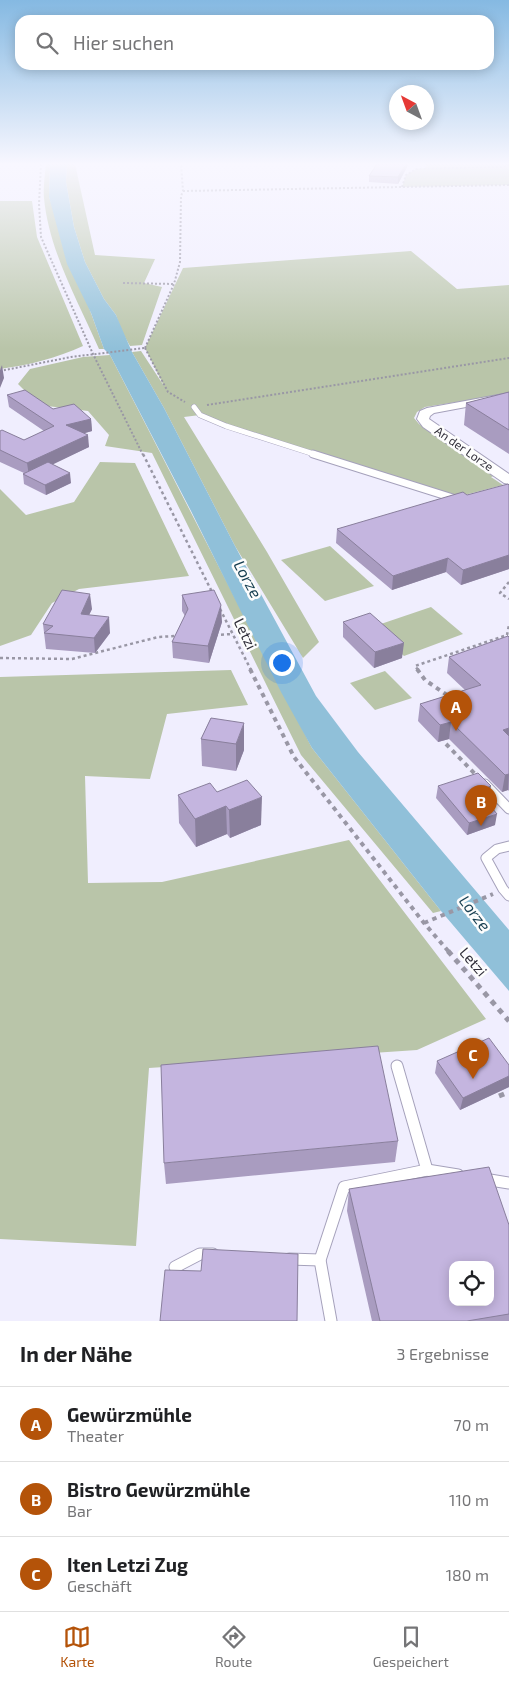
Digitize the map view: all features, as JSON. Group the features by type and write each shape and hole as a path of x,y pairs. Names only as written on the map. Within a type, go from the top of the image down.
{"street":[{"name":"An der Lorze","path":"509,396 431,410 424,414 423,419 427,424 509,480"}],"lane":[{"path":"194,407 200,415 226,426 461,500"},
{"path":"476,775 509,809"},
{"path":"506,893 486,858 497,850 509,846"},
{"path":"397,1066 427,1170"},
{"path":"331,1321 320,1260 344,1187 427,1170 509,1183"},
{"path":"175,1268 200,1254 227,1255"},
{"path":"274,1258 320,1260"}],"path":[{"path":"41,226 41,237 93,354 215,599"},
{"path":"145,348 174,284 180,262 181,226"},
{"path":"124,283 174,284"},
{"path":"0,371 93,354 145,348"},
{"path":"145,348 168,392 194,407 509,358"},
{"path":"509,582 500,593 509,599"},
{"name":"Letzi","path":"220,608 294,757 424,923 509,1021"},
{"path":"450,698 425,680 415,666 507,635 509,625"},
{"path":"214,635 232,634"},
{"path":"0,658 72,659 158,637 177,636"},
{"path":"446,744 476,775"},
{"path":"424,923 506,893"},
{"path":"500,1096 509,1092"}],"green space":[{"path":"0,226 35,226 37,237 83,346 43,360 0,369"},
{"path":"49,226 59,226 104,349 99,349 58,256"},
{"path":"89,226 95,255 155,259 144,283 162,287 142,345 130,346 121,330 116,315 104,299 85,262 74,227"},
{"path":"411,251 457,289 509,285 509,394 425,407 417,412 414,418 419,424 494,476 491,477 503,485 453,498 200,415 184,417 267,552 319,642 303,658 235,546 164,408 132,352 141,351 164,386 145,348 183,268"},
{"path":"110,355 312,748 441,911 433,913 301,755 152,453 105,446 109,435 88,411 39,405 18,384 30,369 83,357"},
{"path":"100,462 135,463 189,576 79,589 52,603 31,635 0,646 0,489 26,515 74,502"},
{"path":"330,546 374,586 325,601 281,560"},
{"path":"431,607 463,634 404,656 372,627"},
{"path":"231,670 248,705 167,714 150,779 85,776 88,883 162,882 349,840 486,1019 417,1050 149,1068 136,1246 0,1239 0,677"},
{"path":"385,671 412,698 375,710 350,683"}],"water":[{"name":"Lorze","path":"57,226 74,226 85,262 104,299 116,315 132,352 164,408 235,546 316,696 358,752 509,930 509,991 441,911 312,748 281,692 191,511 110,355 104,349 91,313 67,264"}],"building":[{"path":"25,390 53,409 74,404 91,419 66,425 88,435 27,463 0,450 0,431 2,430 24,440 54,426 7,395"},
{"path":"509,392 509,430 466,403"},
{"path":"48,462 70,473 45,485 23,474"},
{"path":"508,484 509,555 463,570 448,558 393,576 337,529 463,492 467,495"},
{"path":"62,590 90,594 81,614 109,617 94,638 44,633 53,626 43,624"},
{"path":"214,590 221,605 208,646 172,642 188,609 182,595"},
{"path":"370,613 404,643 375,652 343,622"},
{"path":"508,636 509,728 503,730 509,736 509,774 505,775 451,722 440,725 420,704 481,685 449,657"},
{"path":"211,718 244,723 236,744 201,739"},
{"path":"478,773 491,786 478,791 497,814 469,823 438,786"},
{"path":"247,780 262,797 229,810 226,806 195,819 178,795 210,783 217,792"},
{"path":"489,1038 509,1065 509,1076 463,1098 437,1061"},
{"path":"378,1046 398,1141 164,1163 161,1065"},
{"path":"489,1167 509,1225 509,1314 467,1321 380,1321 349,1189"},
{"path":"203,1249 298,1254 297,1321 160,1321 165,1270 201,1271"}],"place":[{"name":"Gewürzmühle","path":"456,731"},
{"name":"Bistro Gewürzmühle","path":"481,826"},
{"name":"Iten Letzi Zug","path":"473,1079"}]}
